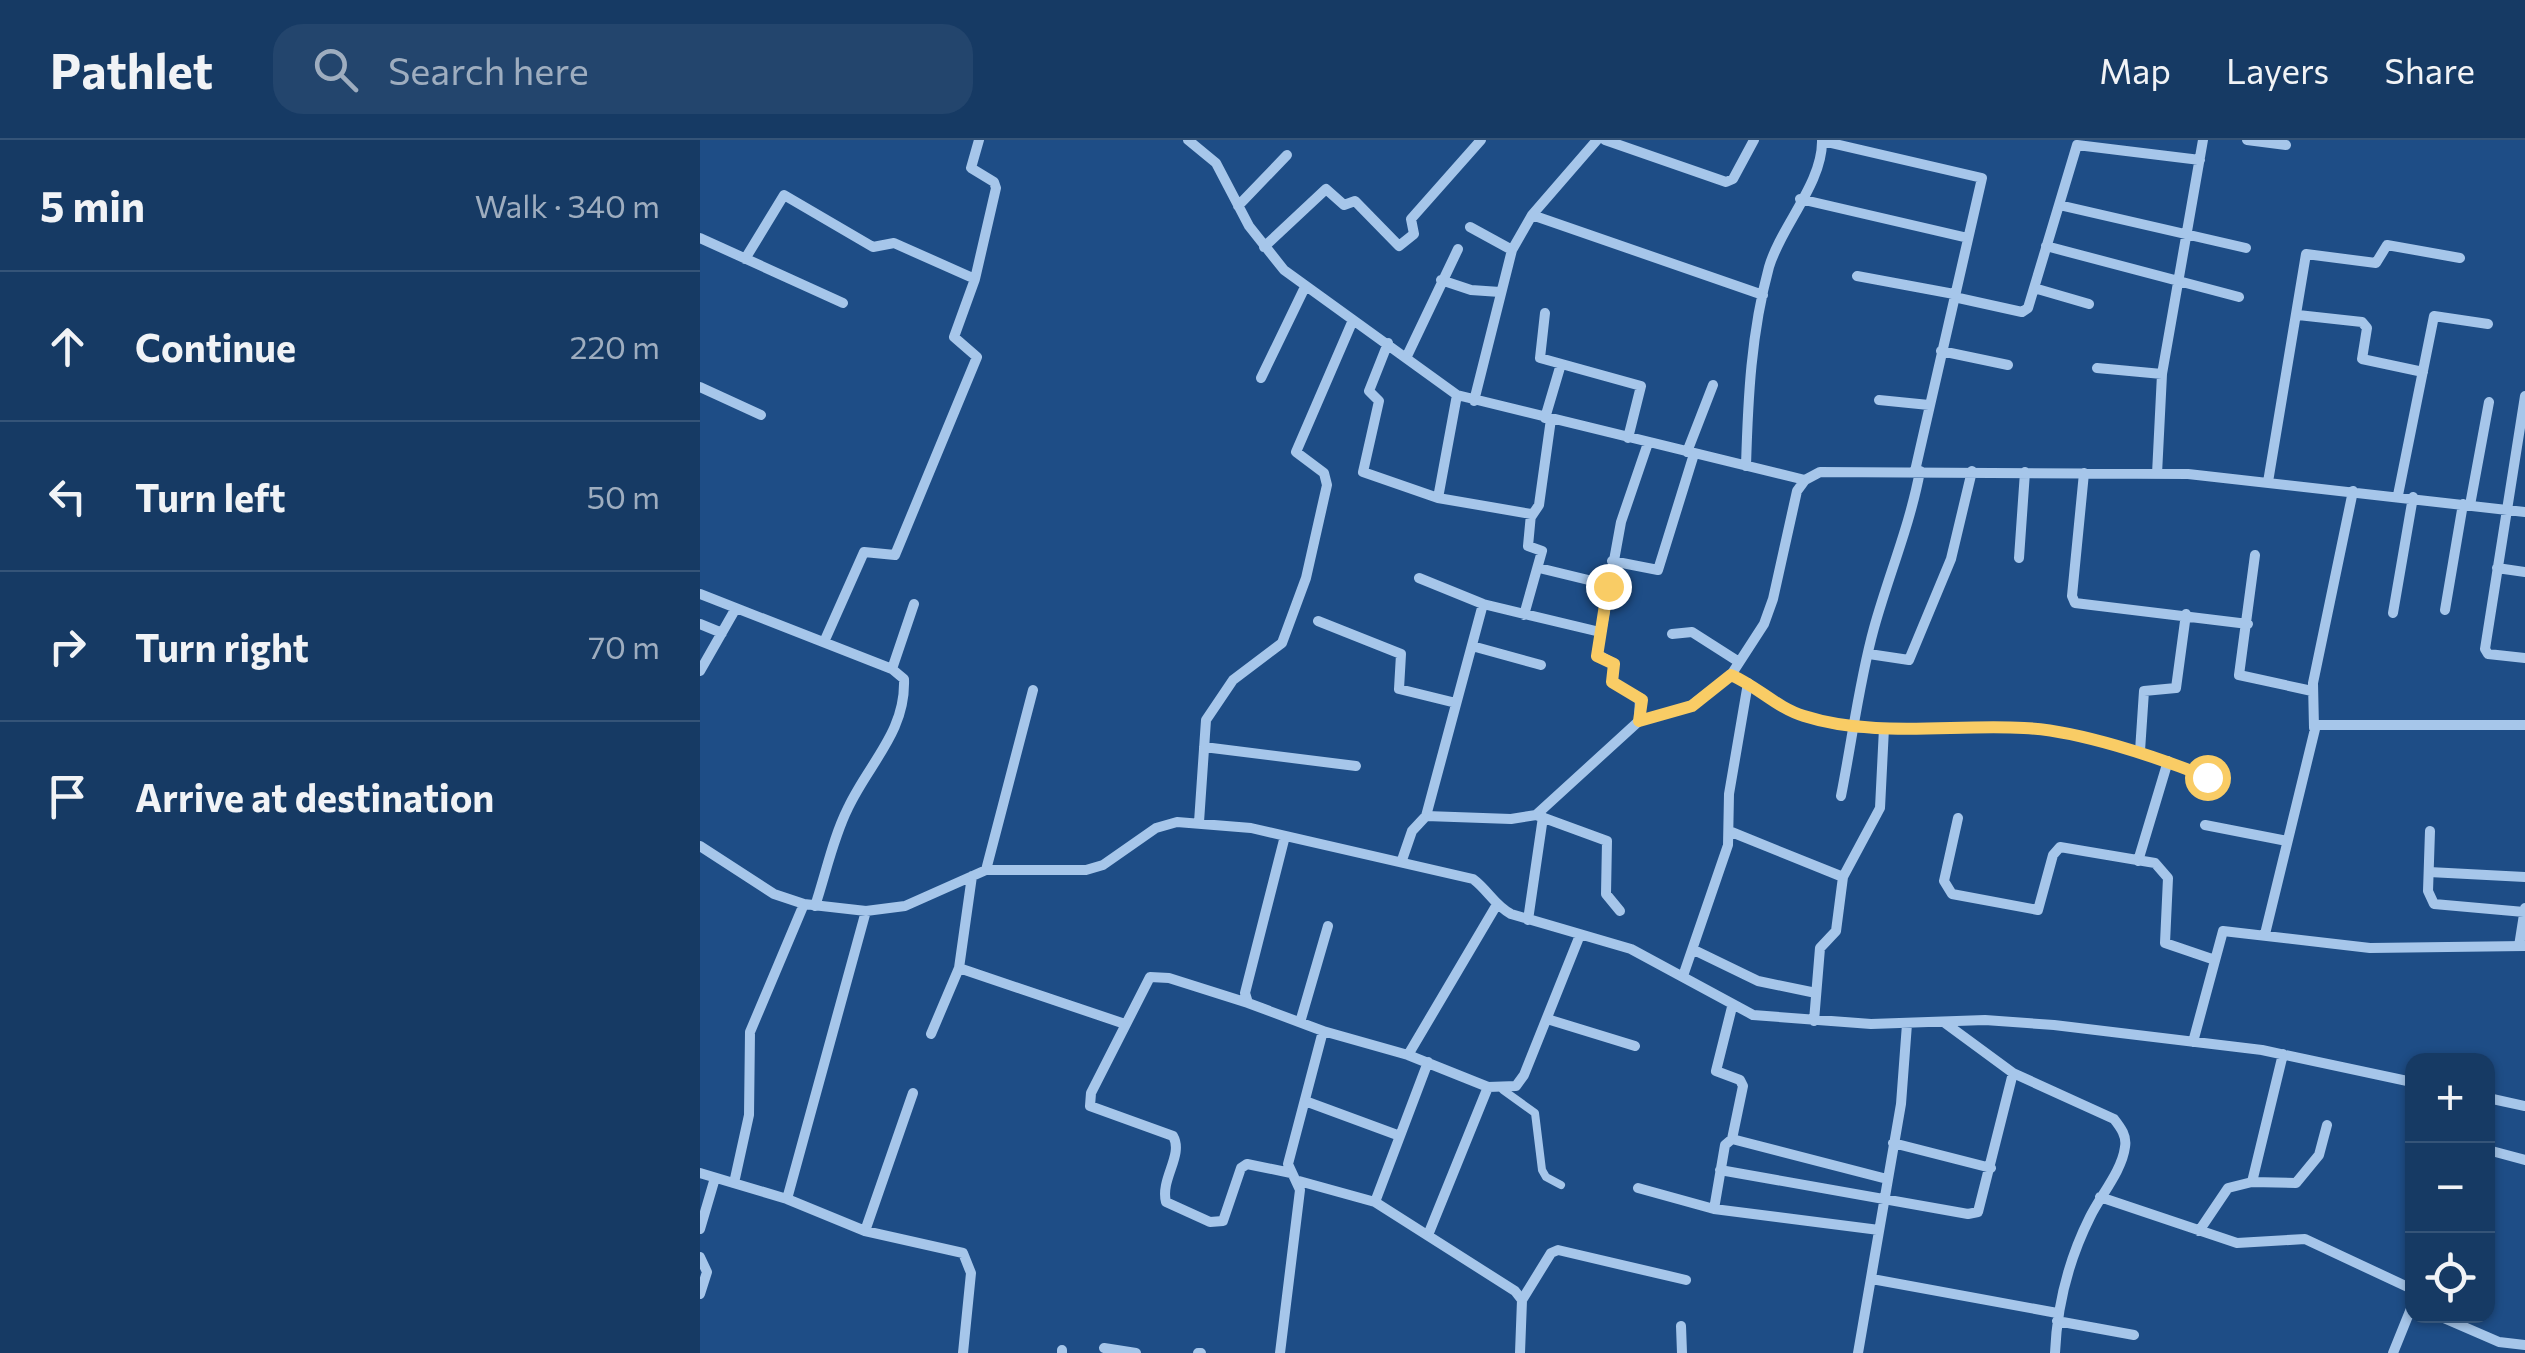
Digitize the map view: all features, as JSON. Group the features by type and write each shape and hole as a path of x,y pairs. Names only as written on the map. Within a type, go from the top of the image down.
{"street":[{"path":"824,642 864,552 895,555 977,358 956,342 954,333 975,279 996,185 971,168 979,140"},
{"path":"1188,140 1205,150 1264,247 1305,287 1458,395 1805,480"},
{"path":"1205,150 1216,140"},
{"path":"1264,247 1326,189 1342,204 1355,201 1400,246 1414,234 1411,219 1482,140"},
{"path":"1474,401 1512,250 1532,215 1598,140"},
{"path":"1606,140 1726,182 1733,179 1754,140"},
{"path":"1746,466 1749,373 1763,295 1776,247 1822,153 1822,140 1982,178 1929,405 1912,517 1898,545 1869,654 1841,796"},
{"path":"2157,474 2162,374 2203,140"},
{"path":"2247,140 2286,146"},
{"path":"1857,276 2022,312 2028,308 2074,149 2081,143 2200,160"},
{"path":"1238,206 1287,156"},
{"path":"745,259 784,195 873,247 894,243 975,279"},
{"path":"1800,199 1968,238"},
{"path":"2059,205 2185,238 2246,248"},
{"path":"1532,215 1763,295"},
{"path":"1470,227 1512,250"},
{"path":"700,238 843,304"},
{"path":"2268,482 2308,253 2376,263 2387,245 2460,258"},
{"path":"2046,246 2240,297"},
{"path":"1407,356 1458,250"},
{"path":"1441,280 1472,290 1500,292"},
{"path":"1261,378 1305,287"},
{"path":"2034,288 2089,304"},
{"path":"1545,313 1539,356 1640,384 1628,438"},
{"path":"2298,314 2362,322 2367,328 2362,359 2422,372"},
{"path":"2398,496 2435,314 2488,324"},
{"path":"1199,822 1206,720 1233,680 1282,643 1306,578 1328,485 1324,473 1299,457 1298,447 1353,320"},
{"path":"1388,343 1368,391 1379,400 1363,472 1438,498 1532,516"},
{"path":"1941,351 2008,365"},
{"path":"1524,615 1542,551 1528,544 1532,516 1539,505 1548,418 1560,364"},
{"path":"2097,368 2162,374"},
{"path":"1612,561 1658,570 1713,385"},
{"path":"700,388 761,415"},
{"path":"1438,498 1458,395"},
{"path":"2525,396 2486,652 2525,658"},
{"path":"1880,400 1929,405"},
{"path":"2445,610 2490,402"},
{"path":"1639,721 1642,700 1612,682 1614,664 1597,656 1612,561 1648,442"},
{"path":"1869,654 1910,660 1951,559 1972,471"},
{"path":"1528,920 1539,816 1639,721 1692,706 1731,675 1764,624 1798,491 1805,480 1820,472 2157,474 2268,482 2525,512"},
{"path":"2020,558 2025,472"},
{"path":"2084,472 2072,596 2075,603 2248,624"},
{"path":"2266,934 2314,728 2312,691 2353,491"},
{"path":"2393,613 2413,497"},
{"path":"2255,556 2241,678 2312,691"},
{"path":"1539,568 1608,586"},
{"path":"2497,568 2525,572"},
{"path":"1419,578 1484,604 1600,632"},
{"path":"700,594 892,668 904,679 901,714 846,812 810,905 750,1032 749,1115 734,1182"},
{"path":"892,668 914,604"},
{"path":"1402,860 1412,831 1426,816 1484,604"},
{"path":"700,671 736,608"},
{"path":"2140,751 2144,691 2176,688 2186,614"},
{"path":"1318,621 1402,654 1399,689 1456,703"},
{"path":"700,624 722,634"},
{"path":"1672,634 1692,632 1739,662"},
{"path":"1472,646 1541,665"},
{"path":"1731,675 1804,716 1884,728 2038,728 2140,751 2207,777"},
{"path":"1683,976 1728,831 1729,794 1748,682"},
{"path":"986,870 1033,690"},
{"path":"2314,728 2318,724 2524,726 2525,710"},
{"path":"1814,1021 1820,948 1836,931 1843,877 1880,808 1884,728"},
{"path":"1204,747 1356,766"},
{"path":"2138,861 2168,761"},
{"path":"1426,816 1539,816 1607,842 1606,894 1620,911"},
{"path":"1958,818 1944,882 1952,894 2031,912 2042,905 2053,855 2060,848 2155,864 2166,872 2166,943 2212,959"},
{"path":"700,846 743,877 810,905 866,911 904,906 986,870 1086,870 1118,856 1156,828 1199,822 1402,860 1472,879 1486,888 1496,906 1528,920 1631,949 1752,1015 1906,1024 2016,1022 2283,1054 2405,1080"},
{"path":"2205,825 2287,842"},
{"path":"1728,831 1843,877"},
{"path":"2192,1042 2212,959 2223,931 2382,949 2522,946 2525,910 2434,904 2429,872 2430,831"},
{"path":"1248,1003 1247,979 1284,836"},
{"path":"2429,872 2525,876"},
{"path":"932,1034 958,968 972,876"},
{"path":"1408,1056 1496,906"},
{"path":"787,1199 866,911"},
{"path":"1301,1020 1328,926"},
{"path":"1522,1300 1375,1202 1257,1164 1241,1168 1226,1215 1218,1224 1166,1202 1164,1187 1178,1141 1090,1106 1091,1093 1150,977 1170,978 1301,1020 1322,1031 1428,1062 1488,1087 1503,1090 1516,1086 1524,1075 1580,935"},
{"path":"1694,950 1758,981 1816,994"},
{"path":"958,968 1125,1024"},
{"path":"1714,1209 1725,1145 1732,1139 1742,1086 1740,1080 1716,1071 1732,1007"},
{"path":"1547,1019 1635,1046"},
{"path":"1945,1023 2014,1074 2114,1119 2123,1130 2126,1144 2122,1158 2077,1248 2057,1317 2055,1353"},
{"path":"1858,1353 1903,1086 1906,1024"},
{"path":"1280,1353 1295,1177 1288,1164 1322,1031"},
{"path":"2252,1182 2283,1054"},
{"path":"1375,1202 1428,1062"},
{"path":"1720,1170 1968,1214 1978,1212 2014,1074"},
{"path":"1428,1235 1488,1087"},
{"path":"865,1232 914,1093"},
{"path":"2495,1100 2525,1106"},
{"path":"1305,1101 1400,1136"},
{"path":"2200,1231 2222,1192 2252,1182 2296,1183 2319,1155 2328,1126"},
{"path":"1732,1139 1887,1179"},
{"path":"1892,1143 1991,1168"},
{"path":"2495,1152 2525,1160"},
{"path":"700,1173 787,1199 865,1232 964,1253 971,1274 963,1353"},
{"path":"700,1229 716,1178"},
{"path":"1638,1188 1714,1209 1879,1230"},
{"path":"2100,1197 2252,1245 2305,1239 2405,1286"},
{"path":"1520,1353 1522,1300 1546,1259 1558,1250 1686,1280"},
{"path":"700,1257 706,1272 700,1294"},
{"path":"1872,1279 2134,1335"},
{"path":"2392,1353 2405,1322"},
{"path":"2455,1323 2499,1342 2525,1346"},
{"path":"1680,1326 1682,1353"},
{"path":"1104,1348 1136,1353"}],"lane":[{"path":"1503,1090 1535,1113 1542,1170 1546,1178 1562,1185"}],"route":[{"path":"1608,586 1597,656 1614,664 1612,682 1642,700 1639,721 1708,698 1731,675 1788,710 1822,720 1884,728 1977,726 2051,730 2117,749 2140,751 2207,777"}]}
